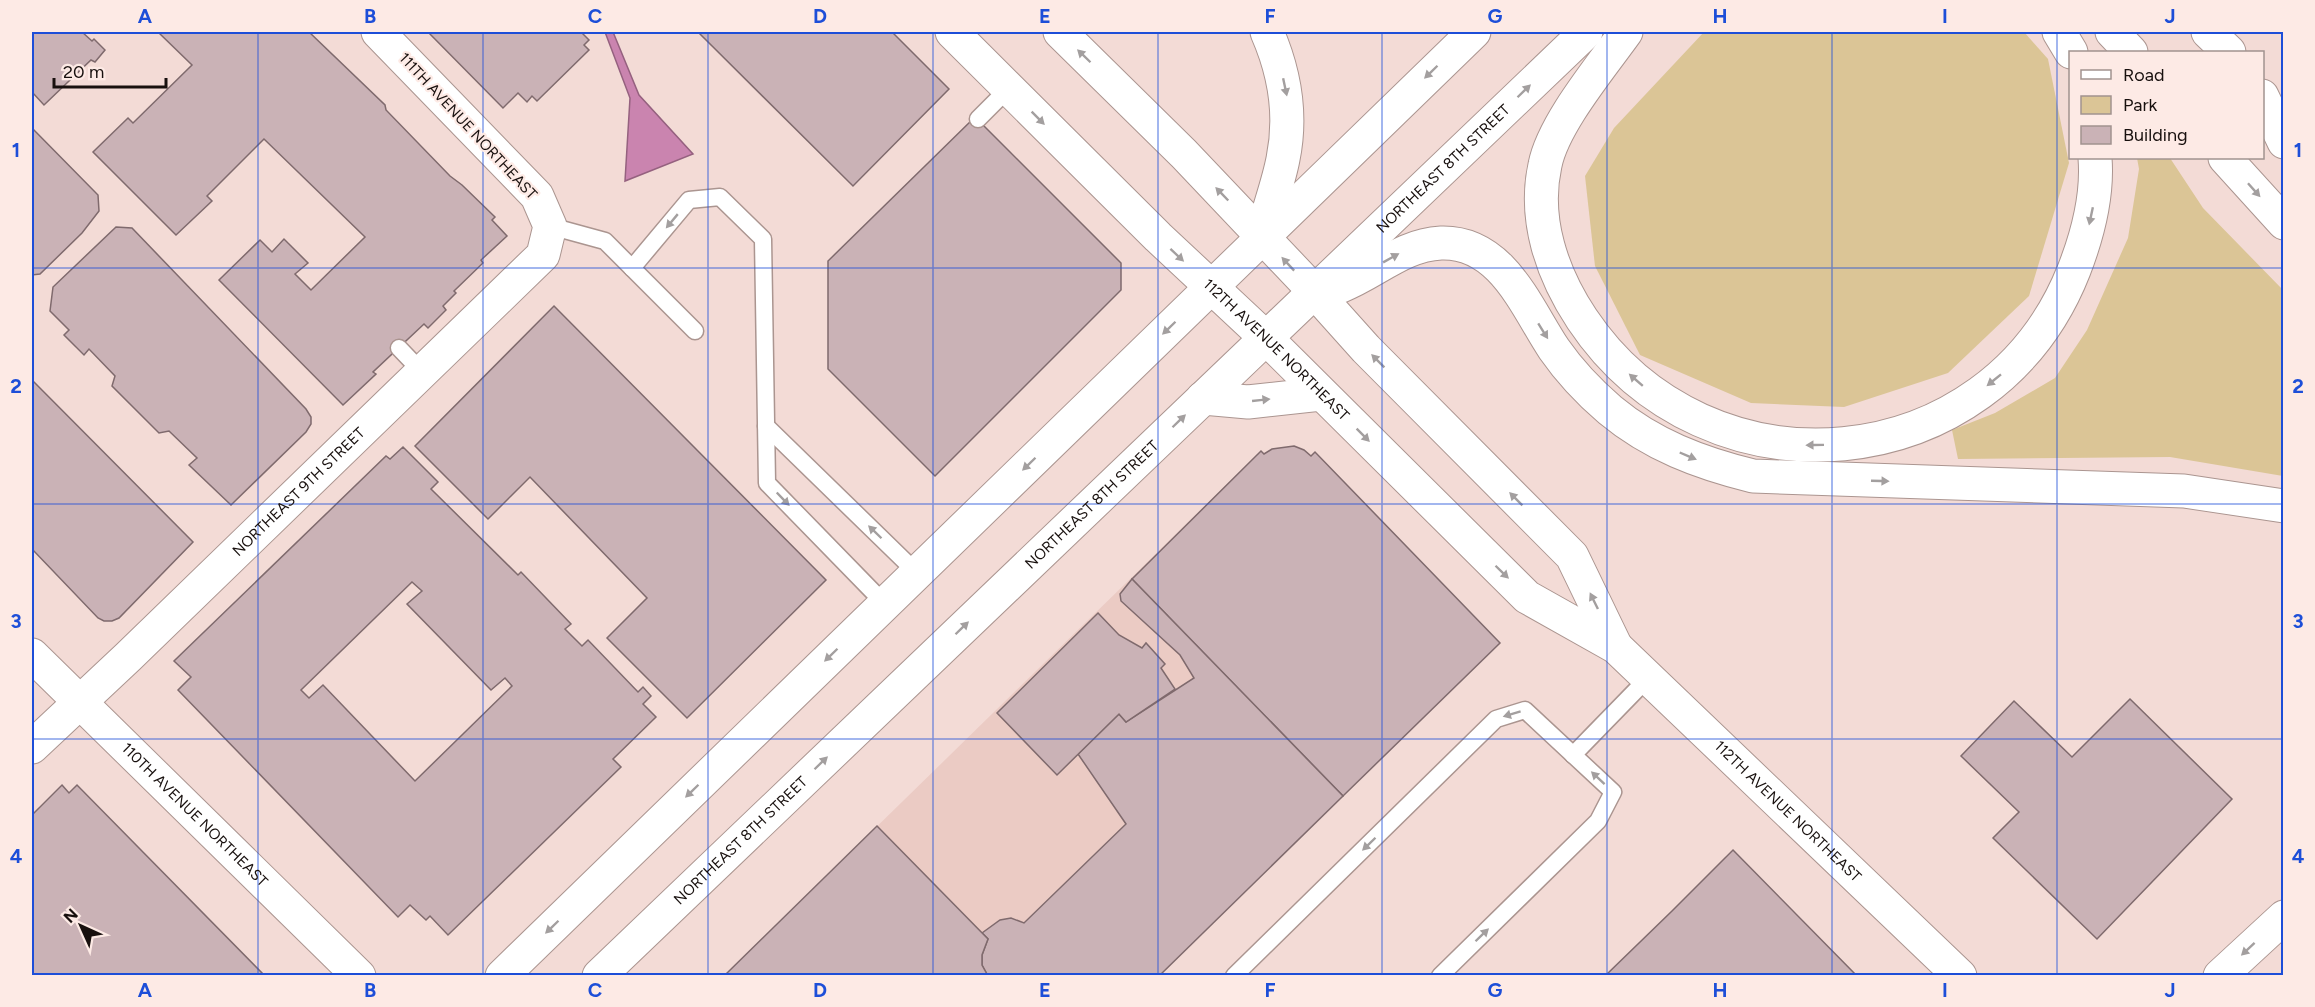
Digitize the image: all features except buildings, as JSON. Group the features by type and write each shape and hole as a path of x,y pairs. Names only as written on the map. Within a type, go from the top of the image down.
{"main road":[{"name":"111TH AVENUE NORTHEAST","path":"378,32 537,196 550,226"},
{"name":"112TH AVENUE NORTHEAST","path":"952,32 1211,287 1266,338 1527,597 1616,647 1960,975"},
{"name":"112TH AVENUE NORTHEAST","path":"1060,32 1184,154 1366,349 1572,556 1616,647"},
{"path":"1262,236 1283,159 1287,97 1280,65 1267,32"},
{"path":"502,975 1474,32"},
{"name":"NORTHEAST 8TH STREET","path":"599,975 1586,32"},
{"path":"1626,32 1558,130 1545,163 1541,190 1541,219 1548,248 1575,308 1594,337 1616,363 1640,385 1668,404 1701,422 1739,436 1773,443 1815,446 1875,440 1935,419 1963,404 1994,381 2017,360 2045,326 2064,296 2085,242 2093,205 2095,159"},
{"path":"2060,32 2070,51"},
{"path":"2112,32 2130,51"},
{"path":"2208,32 2228,51"},
{"path":"2264,87 2283,105"},
{"path":"2264,100 2283,142"},
{"path":"2226,159 2283,223"},
{"name":"NORTHEAST 9TH STREET","path":"32,747 543,255 550,226"},
{"path":"1314,291 1340,286 1412,247 1442,243 1478,252 1498,265 1514,283 1555,350 1579,381 1609,409 1663,446 1710,465 1753,476 2174,490 2231,496 2283,506"},
{"path":"1203,398 1248,402 1322,394"},
{"name":"110TH AVENUE NORTHEAST","path":"32,655 359,975"},
{"path":"2220,975 2283,916"}],"lane":[{"path":"978,118 1009,88"},
{"path":"632,268 690,200 720,197 763,239 767,483 885,604"},
{"path":"550,226 605,241 695,331"},
{"path":"399,348 422,372"},
{"path":"766,426 917,573"},
{"path":"1573,755 1648,678"},
{"path":"1234,975 1496,719 1525,710 1613,792 1598,821 1440,975"}],"shaded area":[{"path":"605,32 613,32 639,95 693,154 625,181 630,98"},
{"path":"1294,446 1311,456 1315,452 1500,643 1159,975 724,976 1261,451 1264,454 1272,449"}],"green space":[{"path":"1704,32 2024,32 2048,59 2069,163 2029,296 1948,373 1844,407 1751,403 1640,355 1595,266 1585,176 1614,128"},
{"path":"2137,159 2171,159 2203,208 2283,290 2283,476 2170,457 1958,459 1952,430 1995,413 2055,378 2087,330 2128,238 2139,169"}]}
